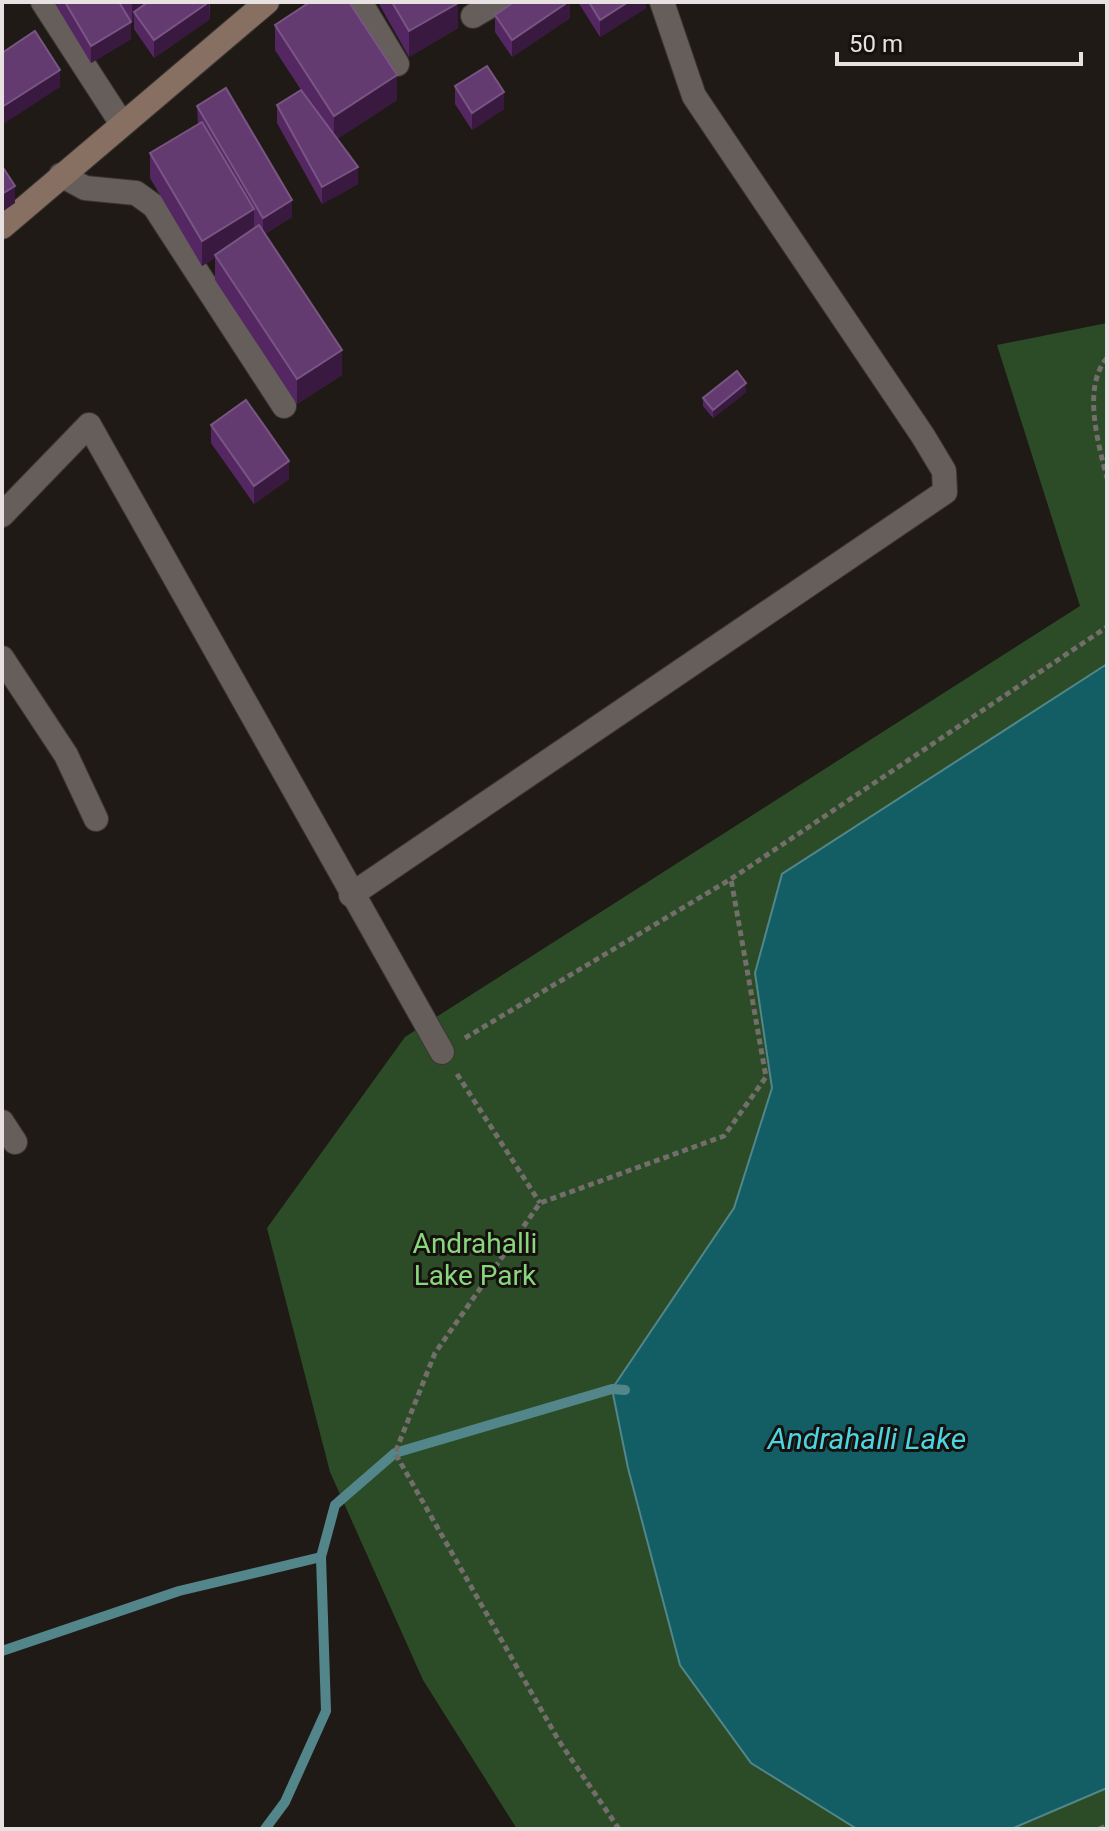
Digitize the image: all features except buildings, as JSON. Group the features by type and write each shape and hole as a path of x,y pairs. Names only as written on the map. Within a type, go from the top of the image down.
{"street":[{"path":"43,2 122,124"},
{"path":"2,227 267,2"},
{"path":"360,2 397,64"},
{"path":"473,16 497,2"},
{"path":"351,895 945,492 944,471 923,436 694,96 662,2"},
{"path":"61,175 85,188 136,193 154,206 284,406"},
{"path":"2,515 89,425 442,1052"},
{"path":"2,658 66,755 96,819"}],"path":[{"path":"1107,358 1096,371 1094,406 1107,478"},
{"path":"540,1203 442,1052 731,879 1107,627"},
{"path":"619,1829 559,1741 395,1453 435,1353 540,1203 724,1136 766,1077 731,879"},
{"path":"1099,1829 1107,1826"}],"green space":[{"name":"Andrahalli Lake Park","path":"1107,323 1107,664 782,874 755,973 772,1088 734,1208 612,1389 628,1468 680,1665 751,1763 857,1829 517,1829 423,1680 330,1472 267,1228 405,1037 1080,606 997,345"},
{"path":"1107,1788 1107,1829 1011,1829"}],"water":[{"name":"Andrahalli Lake","path":"1107,664 1107,1788 1011,1829 857,1829 751,1763 680,1665 628,1468 612,1389 734,1208 772,1088 755,973 782,874"}],"waterway":[{"path":"2,1651 179,1591 321,1557 335,1505 395,1453 612,1389 625,1390"},
{"path":"265,1829 285,1802 326,1711 321,1557"}]}
